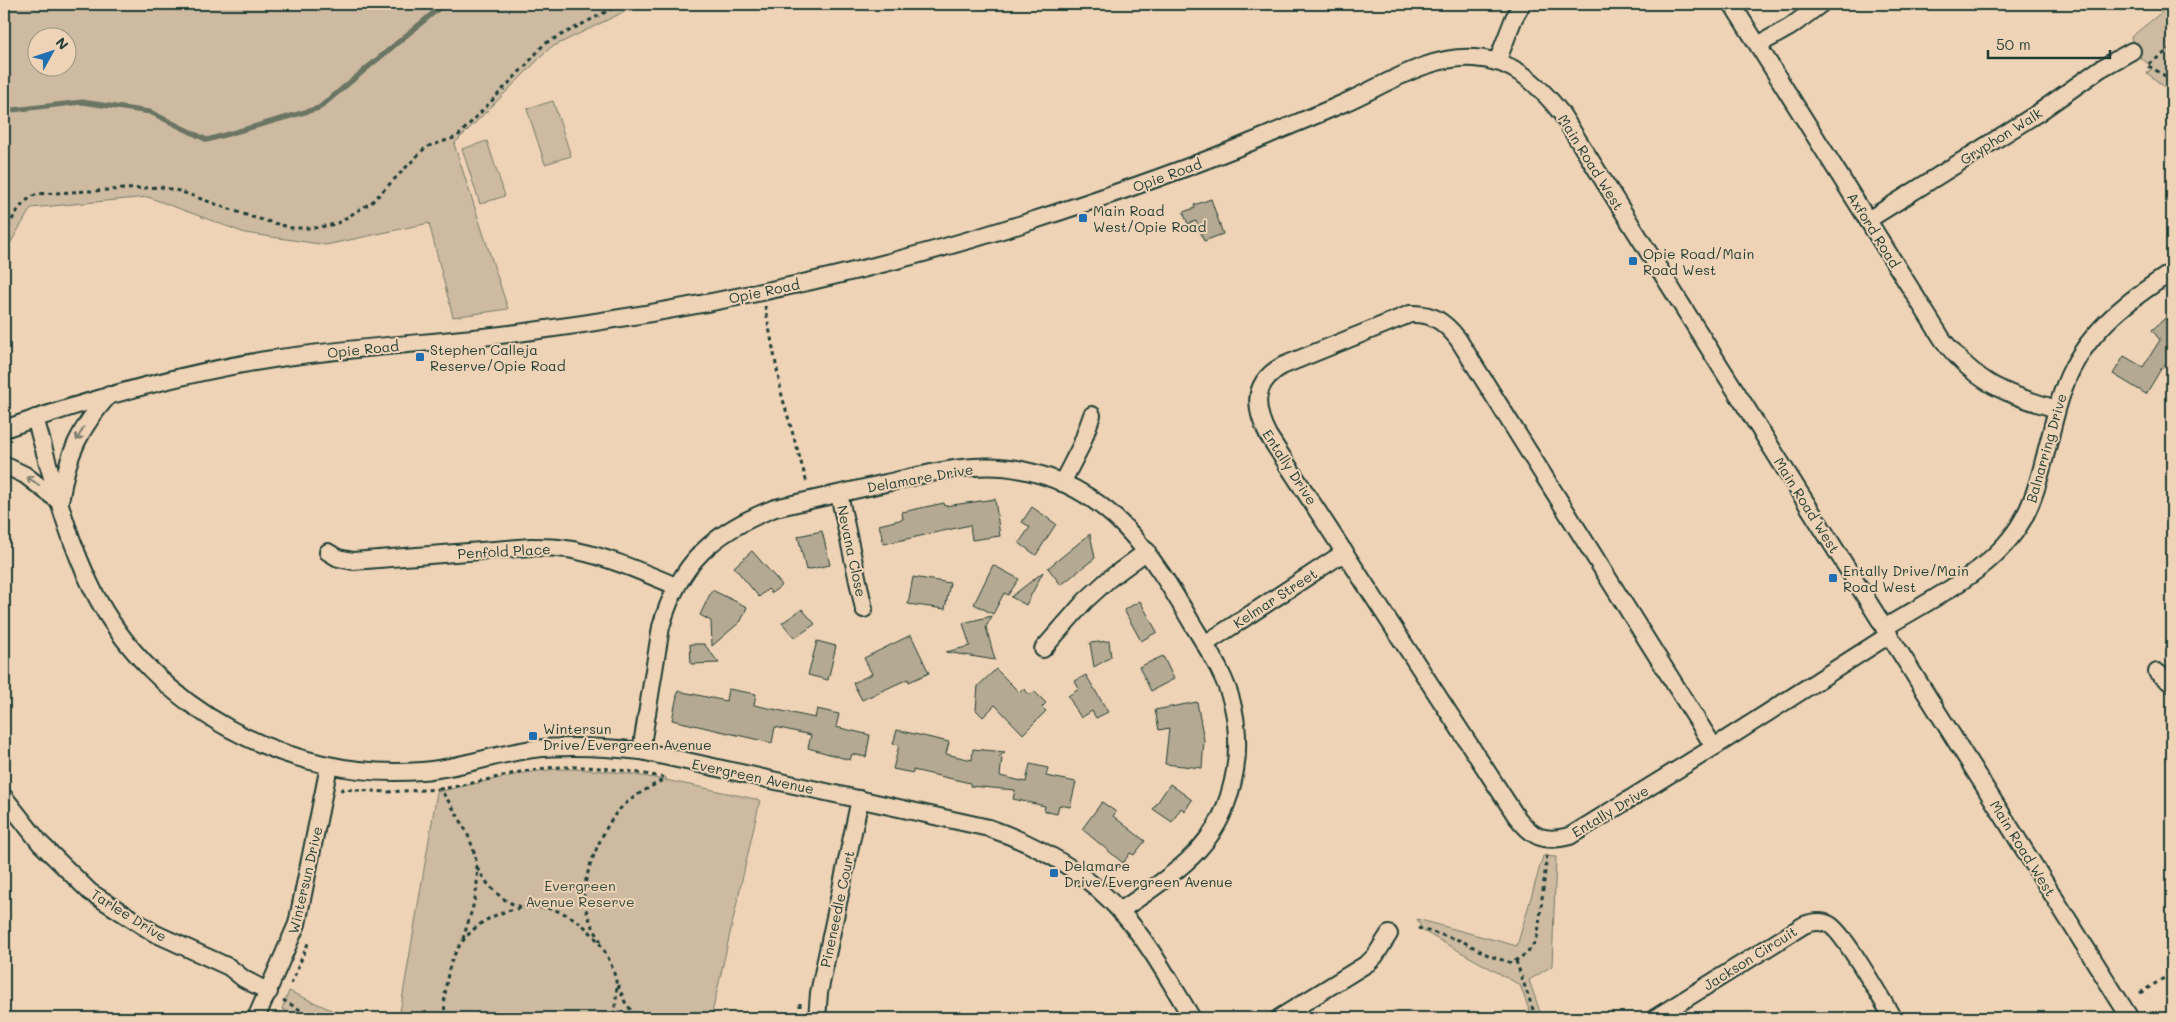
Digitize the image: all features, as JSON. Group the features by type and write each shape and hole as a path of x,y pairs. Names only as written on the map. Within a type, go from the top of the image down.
{"street":[{"path":"1497,62 1514,18 1522,4"},
{"name":"Axford Road","path":"1732,4 1943,340 1956,357 1986,382 2006,393 2057,409"},
{"path":"1758,45 1790,27 1822,4"},
{"name":"Gryphon Walk","path":"1868,220 2038,113 2100,69 2132,52"},
{"name":"Opie Road","path":"4,429 109,395 179,378 269,360 516,333 763,292 849,272 965,241 1128,189 1260,138 1408,73 1433,64 1464,58 1479,58 1497,62"},
{"name":"Main Road West","path":"1497,62 1516,69 1531,79 1561,113 2130,1018"},
{"name":"Balnarring Drive","path":"1886,632 1980,568 2008,541 2020,525 2029,506 2041,473 2057,409 2069,374 2095,335 2131,300 2172,272"},
{"name":"Entally Drive","path":"1714,747 1458,339 1444,323 1430,315 1410,314 1397,317 1282,366 1269,375 1259,394 1258,410 1268,435 1516,816 1533,834 1540,838 1570,836 1714,747 1886,632"},
{"name":"Evergreen Avenue","path":"60,502 64,474 81,432 109,395"},
{"path":"1062,483 1081,446 1092,415"},
{"name":"Evergreen Avenue","path":"35,418 81,565 105,612 136,652 157,675 206,715 254,741 301,759 329,766 396,772 423,771 557,747 595,747 641,751 963,821 1015,837 1072,869 1098,889 1120,911 1138,934 1192,1018"},
{"path":"4,466 25,475 60,502"},
{"name":"Delamare Drive","path":"641,751 661,628 676,586 706,548 726,532 748,518 775,508 959,468 992,467 1022,470 1062,483 1090,497 1111,513 1147,551 1205,644 1229,690 1234,708 1238,752 1236,772 1223,812 1208,838 1194,855 1179,869 1120,911"},
{"name":"Nevana Close","path":"839,494 864,609"},
{"name":"Penfold Place","path":"328,552 338,558 353,561 531,547 576,550 616,562 676,586"},
{"path":"1043,649 1085,601 1109,579 1147,551"},
{"name":"Kelmar Street","path":"1205,644 1345,552"},
{"path":"2157,672 2172,684"},
{"name":"Wintersun Drive","path":"256,1018 297,924 329,766"},
{"name":"Tarlee Drive","path":"4,797 40,843 90,892 154,933 229,967 244,979 271,987"},
{"name":"Pineneedle Court","path":"817,1018 819,994 860,799"},
{"name":"Jackson Circuit","path":"1654,1018 1804,925 1820,922 1830,925 1843,939 1893,1018"},
{"path":"1279,1018 1368,963 1375,956 1389,934"}],"path":[{"path":"4,234 20,206 37,194 161,187 292,228 314,228 336,224 372,202 426,147 457,136 544,44 620,4"},
{"path":"2172,48 2147,65 2172,80"},
{"path":"763,292 782,396 807,483"},
{"path":"340,799 342,789 388,792 440,789 520,772 570,767 626,770 666,778 619,810 611,820 590,866 584,898 592,926 605,950 616,982 625,1002 637,1018"},
{"path":"440,789 460,815 477,868 495,893 515,906 547,908 570,917 590,931 605,950"},
{"path":"1418,928 1462,941 1506,962 1512,963 1516,961 1527,953 1538,934 1547,854"},
{"path":"442,1018 446,1017 448,971 451,960 463,939 474,902 477,868"},
{"path":"463,939 487,920 503,913 524,908"},
{"path":"311,933 283,1000 314,1018"},
{"path":"1516,961 1536,1018"},
{"path":"2140,993 2172,973"},
{"path":"612,1018 615,1007 616,982"}],"green space":[{"path":"4,4 640,4 550,48 454,144 508,309 453,317 429,223 326,245 245,233 148,197 31,208 4,254"},
{"path":"2172,4 2172,93 2147,73 2152,67 2135,53 2131,37"},
{"path":"553,101 571,156 545,164 527,109"},
{"path":"487,141 505,196 480,204 462,149"},
{"name":"Evergreen Avenue Reserve","path":"557,769 608,771 760,800 711,1018 399,1018 437,792 523,773"},
{"path":"1543,856 1556,857 1552,966 1529,980 1542,1018 1532,1018 1520,985 1423,931 1417,919 1517,946"},
{"path":"289,991 349,1018 300,1018 282,1009"}],"building":[{"path":"1211,199 1223,234 1204,241 1196,221 1188,224 1183,212 1195,208 1194,205"},
{"path":"2172,312 2172,359 2161,369 2146,394 2113,374 2124,356 2143,367 2160,340 2152,330"},
{"path":"995,499 1000,536 972,540 970,525 884,544 879,525 903,519 902,512 944,503 945,506"},
{"path":"1032,507 1056,524 1036,555 1019,543 1030,527 1022,522"},
{"path":"822,531 830,565 806,570 798,536"},
{"path":"1090,534 1095,558 1061,585 1048,568"},
{"path":"752,551 782,585 772,593 768,589 759,597 734,567"},
{"path":"993,565 1019,579 1008,595 1004,593 993,614 974,604"},
{"path":"1043,572 1026,605 1011,597"},
{"path":"913,577 950,583 945,609 908,604"},
{"path":"712,590 747,607 741,621 712,646 711,621 700,615"},
{"path":"1140,601 1157,632 1141,641 1124,610"},
{"path":"802,609 815,624 795,638 782,623"},
{"path":"992,616 986,627 995,660 946,652 970,646 963,623"},
{"path":"911,635 929,673 909,682 908,679 862,700 853,683 872,674 864,658"},
{"path":"817,641 836,646 828,680 808,675"},
{"path":"1109,641 1111,657 1094,667 1090,643"},
{"path":"690,644 704,644 719,663 691,664"},
{"path":"1163,656 1174,679 1151,691 1139,667"},
{"path":"996,669 1019,692 1023,688 1030,695 1034,691 1046,703 1042,707 1046,711 1023,734 995,705 983,717 976,710 978,686"},
{"path":"1086,675 1108,712 1096,718 1092,711 1081,718 1068,696 1079,689 1075,681"},
{"path":"728,689 756,694 754,705 815,718 817,709 839,714 836,727 870,735 866,757 852,754 850,760 808,748 811,735 775,727 772,743 672,720 678,691 726,701"},
{"path":"1197,702 1204,740 1202,768 1165,764 1169,728 1159,730 1155,710"},
{"path":"897,730 949,742 946,754 972,760 973,749 1005,752 999,757 1002,758 1000,776 1026,782 1030,764 1048,768 1046,776 1076,782 1070,807 1059,805 1057,814 1044,811 1045,806 1013,799 1015,790 970,786 970,783 913,770 913,773 893,769 899,745 893,744"},
{"path":"1170,784 1192,800 1185,811 1181,808 1172,822 1153,809"},
{"path":"1102,802 1116,812 1113,816 1145,841 1134,855 1130,853 1123,863 1082,829"}],"waterway":[{"path":"4,111 82,102 150,112 207,140 319,108 444,4"}],"place":[{"name":"Main Road West/Opie Road","path":"1083,218"},
{"name":"Opie Road/Main Road West","path":"1633,261"},
{"name":"Stephen Calleja Reserve/Opie Road","path":"420,357"},
{"name":"Entally Drive/Main Road West","path":"1833,578"},
{"name":"Wintersun Drive/Evergreen Avenue","path":"533,736"},
{"name":"Delamare Drive/Evergreen Avenue","path":"1054,873"}]}
